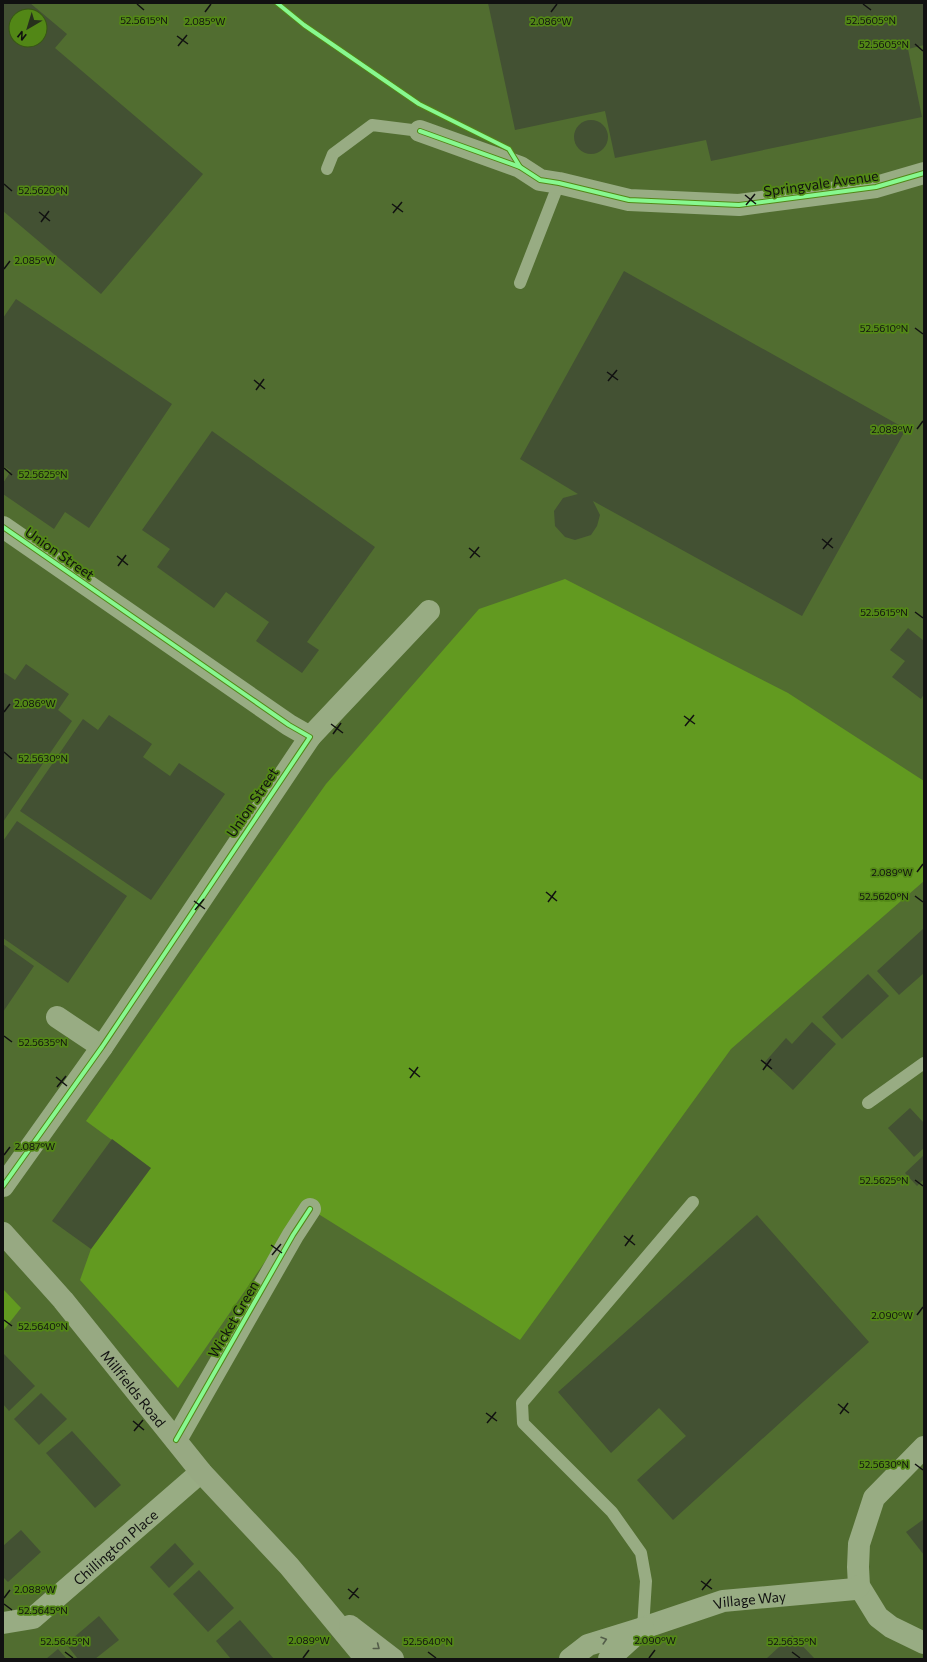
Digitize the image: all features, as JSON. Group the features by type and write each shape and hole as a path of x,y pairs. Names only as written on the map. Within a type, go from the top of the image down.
{"main road":[{"name":"Millfields Road","path":"3,1233 63,1300 201,1472 288,1566 366,1659"},
{"name":"Millfields Road","path":"313,1596 393,1659"}],"street":[{"name":"Springvale Avenue","path":"420,131 520,167 540,180 559,183 629,200 739,205 876,187 924,173"},
{"name":"Union Street","path":"3,527 276,716 310,737"},
{"name":"Union Street","path":"3,1186 102,1047 310,737 429,611"},
{"path":"57,1017 102,1047"},
{"name":"Wicket Green","path":"176,1440 289,1242 310,1209"},
{"path":"924,1447 874,1498 859,1544 859,1586 878,1617 891,1627 924,1643"},
{"name":"Chillington Place","path":"3,1623 34,1618 201,1472"},
{"name":"Village Way","path":"570,1659 588,1645 723,1601 855,1589 859,1586"},
{"name":"Village Way","path":"609,1659 643,1628"}],"lane":[{"path":"327,169 333,154 372,125 420,131"},
{"path":"520,283 559,183"},
{"path":"868,1103 924,1063"},
{"path":"643,1628 646,1581 641,1553 612,1512 523,1423 522,1403 693,1202"}],"green space":[{"path":"565,579 788,693 924,781 924,881 731,1049 520,1340 304,1205 178,1388 80,1280 91,1249 150,1168 86,1121 326,784 479,609"},
{"path":"3,1289 21,1308 3,1331"}],"building":[{"path":"3,3 30,3 36,8 8,8 8,48 48,48 48,18 67,34 55,48 203,174 101,294 3,211"},
{"path":"488,3 924,3 924,45 908,49 922,117 711,161 706,140 615,158 605,111 515,130"},
{"path":"591,120 597,121 603,125 607,131 607,143 603,149 597,153 591,154 585,153 579,149 575,143 574,137 575,131 579,125 585,121"},
{"path":"624,271 906,429 802,616 593,501 600,515 597,526 591,535 575,540 565,537 555,526 554,511 563,498 578,494 520,459"},
{"path":"16,299 172,404 89,528 65,512 54,529 3,494 3,483 11,471 3,466 3,318"},
{"path":"212,431 375,547 307,642 319,650 302,673 256,641 269,622 226,592 214,608 157,567 170,549 142,530"},
{"path":"908,628 924,641 924,694 921,699 892,677 905,661 890,650"},
{"path":"26,664 69,694 58,710 72,721 3,822 3,672 15,680"},
{"path":"109,715 152,744 143,757 170,776 179,763 225,794 151,900 20,811 83,719 98,730"},
{"path":"17,821 127,896 68,983 3,938 3,841"},
{"path":"924,928 924,973 899,995 877,971"},
{"path":"3,944 34,966 3,1012"},
{"path":"868,974 889,996 842,1039 822,1017"},
{"path":"812,1022 836,1044 793,1090 764,1063 786,1038 792,1044"},
{"path":"910,1108 924,1123 924,1148 914,1157 888,1128"},
{"path":"112,1139 151,1168 91,1249 52,1221"},
{"path":"924,1155 924,1179 917,1186 905,1173"},
{"path":"757,1215 869,1342 673,1520 637,1480 686,1436 659,1408 611,1453 558,1392"},
{"path":"3,1353 35,1386 9,1411 3,1404"},
{"path":"41,1393 67,1419 39,1445 14,1419"},
{"path":"72,1431 121,1485 95,1508 46,1453"},
{"path":"924,1519 924,1555 906,1532"},
{"path":"21,1530 41,1552 8,1582 3,1577 3,1546"},
{"path":"175,1543 194,1564 169,1588 150,1567"},
{"path":"199,1570 234,1608 208,1632 173,1594"},
{"path":"99,1616 119,1640 95,1659 78,1659 66,1644"},
{"path":"240,1620 274,1659 231,1659 216,1641"},
{"path":"792,1635 815,1659 766,1659"},
{"path":"58,1649 67,1659 46,1659"}],"cycle path":[{"path":"277,3 304,25 419,104 509,149 520,167"},
{"path":"420,131 520,167 540,180 559,183 629,200 739,205 876,187 924,173"},
{"path":"3,527 289,725 310,737 102,1047 3,1186"},
{"path":"176,1440 293,1235 310,1209"}]}
